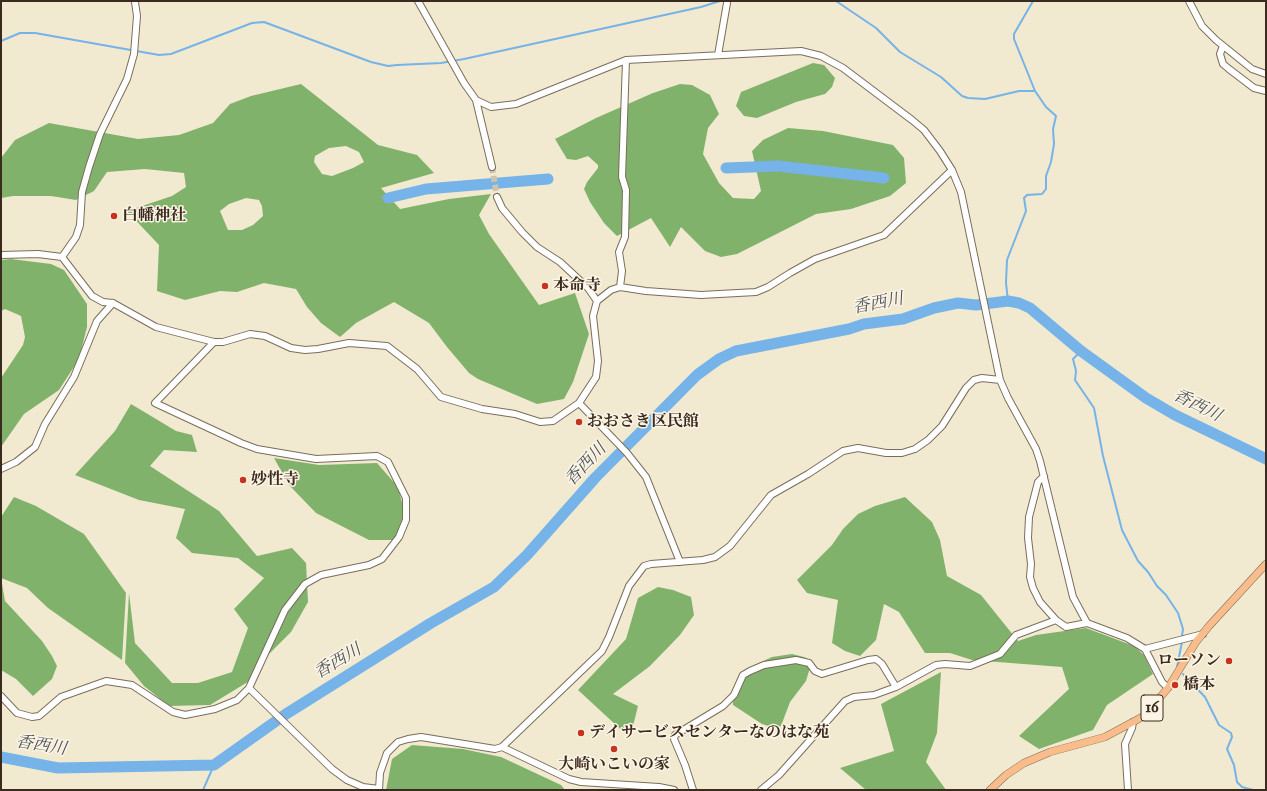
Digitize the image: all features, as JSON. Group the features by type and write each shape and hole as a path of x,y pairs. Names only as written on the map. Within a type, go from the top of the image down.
{"main road":[{"name":"16","path":"990,790 1006,775 1024,763 1050,752 1105,737 1144,716 1168,688 1203,634 1266,564"}],"street":[{"path":"62,257 76,237 80,225 82,192 100,134 127,79 136,46 137,16 135,1"},
{"path":"418,1 464,83 476,100 492,167"},
{"path":"1189,1 1202,26 1223,46 1252,69 1266,74"},
{"path":"718,54 727,3"},
{"path":"1223,46 1220,54 1223,64 1254,88 1266,91"},
{"path":"476,100 491,107 516,104 626,60 718,54 801,51 830,60 843,68 924,130 952,170 961,192 1000,380 1008,398 1036,449 1044,476 1070,590 1087,623"},
{"path":"620,286 622,271 619,252 625,238 626,190 622,177 626,60"},
{"path":"1,255 38,254 62,257 92,296 103,302 113,303 156,328 214,342 224,342 250,334 265,336 291,348 305,350 348,343 387,346 417,369 441,397 457,403 515,414 540,422 553,421 579,403 596,377 598,361 593,316 596,301 611,290 620,286 646,291 700,295 756,292 768,287 815,259 884,235 952,170"},
{"path":"497,197 502,208 522,232 537,247 560,262 588,288 596,301"},
{"path":"1,469 20,459 35,447 45,424 74,377 96,321 113,303"},
{"path":"1,696 17,713 39,716 61,697 106,681 132,685 173,712 185,715 215,709 236,700 249,688 285,610 305,584 321,575 369,565 382,559 399,537 406,520 407,506 403,491 388,462 377,456 316,459 257,449 234,440 155,403 214,342"},
{"path":"249,688 282,722 332,769 347,780 363,787 379,790 380,773 385,757 398,742 421,737 495,749 502,747 602,651 629,586 644,566 715,557 730,546 771,495 808,474 842,451 858,448 886,453 902,453 915,449 928,440 942,426 966,388 974,380 982,378 1000,380"},
{"path":"579,403 627,453 646,477 680,562"},
{"path":"1044,476 1038,482 1029,517 1028,538 1032,588 1040,602 1056,620 1066,627 1087,623 1127,638 1145,649 1162,682 1168,688"},
{"path":"761,790 778,775 845,701 854,697 874,695 896,687 936,665 945,664 970,666 1000,654 1016,635 1056,620"},
{"path":"1145,649 1203,634"},
{"path":"693,790 685,765 674,739 675,735 723,706 734,695 743,675 750,671 764,664 796,660 809,663 815,671 822,674 828,674 868,660 876,659 882,664 896,687"},
{"path":"1128,790 1125,744 1133,722"},
{"path":"502,747 569,780 659,787 674,790"}],"green space":[{"path":"813,63 824,65 835,78 832,87 825,94 796,102 757,118 744,116 736,106 741,92"},
{"path":"301,84 378,145 417,155 434,173 381,188 400,209 449,199 491,194 479,215 489,234 539,305 575,293 589,334 573,382 564,399 537,404 478,379 469,373 429,323 394,302 356,323 340,337 321,323 307,307 296,289 264,283 237,292 220,291 185,300 157,291 159,245 127,211 172,196 186,187 184,173 145,169 107,172 94,191 76,200 51,196 13,196 1,198 1,158 15,140 49,123 138,139 179,135 213,123 230,104 251,96","holes":["346,146 359,152 364,162 332,176 322,174 314,162 315,156 329,148","246,198 259,200 262,206 263,216 253,225 242,230 228,230 220,211 229,204"]},
{"path":"680,84 692,85 710,95 719,114 708,128 703,154 719,183 733,198 754,199 761,191 752,151 763,140 788,128 823,131 893,145 904,158 906,183 890,196 851,209 816,214 737,254 721,257 705,251 681,227 670,247 651,218 617,236 604,223 590,202 584,189 587,182 598,168 598,165 588,156 576,160 567,159 555,139 596,118 653,93"},
{"path":"11,259 51,264 64,270 87,304 87,327 79,359 59,390 24,414 1,447 1,378 23,345 25,337 21,316 5,309 1,311 1,260"},
{"path":"131,404 176,431 192,435 197,452 164,450 150,466 219,511 257,556 292,548 306,563 308,602 291,632 265,658 251,680 210,705 169,706 144,686 125,663 129,593 135,643 172,683 198,683 232,672 248,628 234,609 264,578 238,558 192,553 176,538 185,509 139,500 75,475 115,431"},
{"path":"274,458 319,465 377,463 398,487 406,518 395,540 369,540 316,513 289,485"},
{"path":"14,497 36,506 84,534 126,593 122,660 48,608 27,588 1,578 1,517"},
{"path":"905,497 932,522 940,540 947,576 981,595 1018,641 1036,635 1086,628 1134,646 1144,655 1153,674 1107,705 1093,730 1039,749 1019,736 1069,689 1062,667 972,660 950,653 925,653 899,612 884,604 876,640 860,656 845,651 832,643 838,600 807,593 797,580 832,545 843,529 858,514 875,506"},
{"path":"1,578 5,601 42,641 57,666 52,679 33,696 16,679 1,670"},
{"path":"658,587 673,590 691,597 694,615 680,635 650,666 613,694 638,706 630,738 578,690 626,639 638,598"},
{"path":"792,654 812,661 806,681 790,702 781,726 775,728 762,724 733,705 732,691 748,668 772,657"},
{"path":"941,672 937,733 926,762 946,790 866,790 840,768 894,751 881,704"},
{"path":"412,745 463,749 501,757 561,785 565,790 386,790 392,759"}],"waterway":[{"path":"1,41 20,33 35,33 159,55 171,54 252,23 264,22 371,62 388,66 441,63 464,59 701,7 720,1"},
{"path":"836,1 876,28 900,52 941,77 962,96 968,98 985,99 1019,91 1035,91"},
{"path":"1008,301 1006,283 1007,260 1026,211 1024,198 1027,195 1042,194 1046,189 1046,176 1051,162 1054,144 1053,129 1056,116 1046,107 1035,91 1014,39 1014,34 1033,1"},
{"path":"726,168 778,166 884,178"},
{"path":"388,198 426,189 548,179"},
{"name":"香西川","path":"1,757 58,768 214,765 286,714 431,623 494,587 527,555 595,478 697,375 719,359 736,351 849,329 864,324 903,319 934,308 958,303 976,305 1008,301 1019,303 1030,308 1081,351 1146,398 1175,415 1266,459"},
{"path":"1081,351 1073,359 1076,371 1075,380 1094,408 1103,456 1122,530 1138,561 1148,572 1157,586 1166,595 1178,613 1183,629 1182,636"},
{"path":"1177,667 1182,642"},
{"path":"1183,674 1205,697 1219,725 1231,733 1232,737 1227,749 1234,765 1237,782 1242,787 1253,790"},
{"path":"203,790 214,765"}],"tunnel":[{"path":"492,167 497,197"}],"place":[{"name":"白幡神社","path":"114,216"},
{"name":"本命寺","path":"545,286"},
{"name":"おおさき区民館","path":"579,422"},
{"name":"妙性寺","path":"243,480"},
{"name":"ローソン","path":"1229,661"},
{"name":"橋本","path":"1175,685"},
{"name":"デイサービスセンターなのはな苑","path":"581,733"},
{"name":"大崎いこいの家","path":"614,749"}]}
